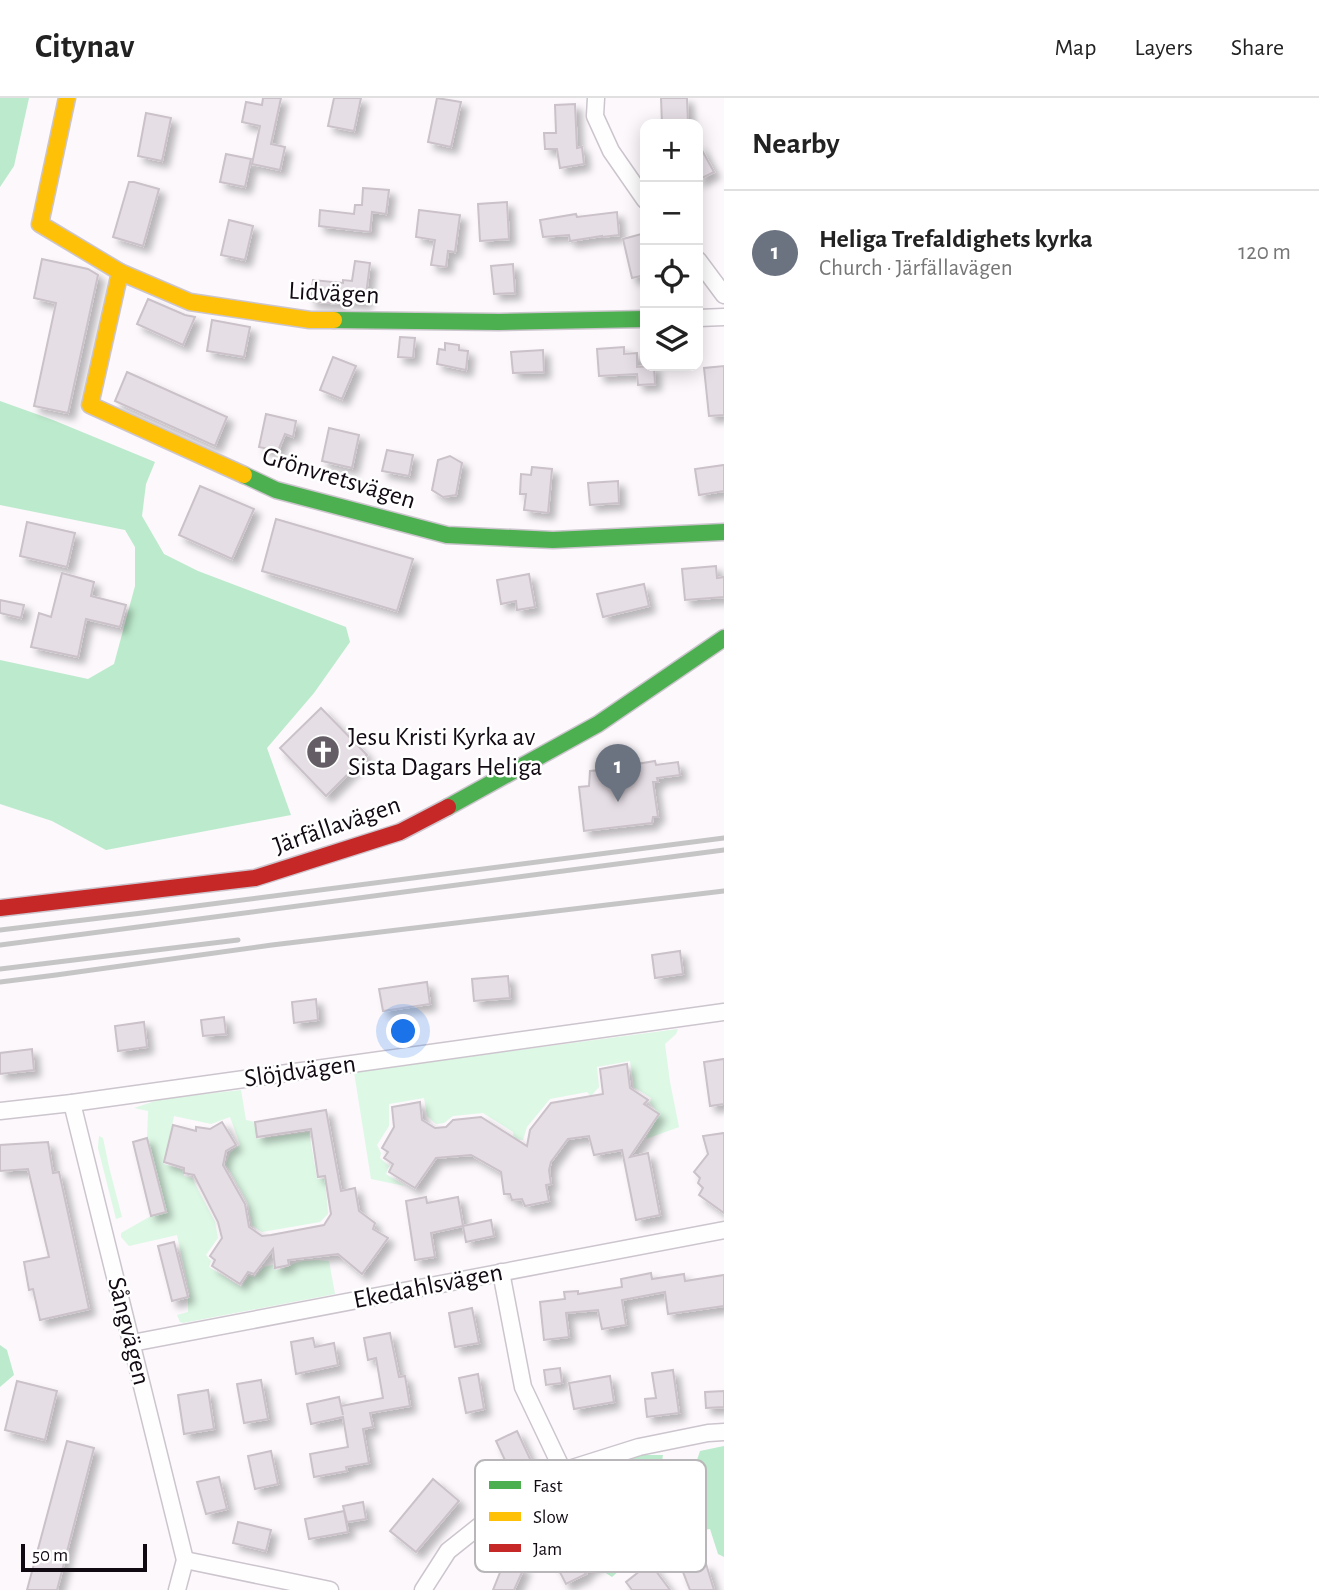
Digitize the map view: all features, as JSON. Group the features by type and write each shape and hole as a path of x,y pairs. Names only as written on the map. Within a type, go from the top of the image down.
{"street":[{"name":"Lidvägen","path":"67,98 40,224 120,272 190,302 310,320 499,322 640,319"},
{"path":"596,98 595,116 611,151 640,193"},
{"path":"703,267 724,295"},
{"name":"Grönvretsvägen","path":"120,272 90,405 276,490 447,536 553,540 724,532"},
{"path":"703,318 724,317"},
{"name":"Järfällavägen","path":"0,908 255,878 400,832 597,724 724,638"},
{"name":"Slöjdvägen","path":"0,1111 724,1012"},
{"name":"Sångvägen","path":"72,1102 186,1560"},
{"name":"Ekedahlsvägen","path":"132,1343 724,1230"},
{"path":"501,1272 523,1387 558,1460"},
{"path":"598,1460 639,1447 724,1432"},
{"path":"423,1590 448,1551 475,1529"},
{"path":"177,1590 186,1560 330,1590"}],"green space":[{"path":"0,98 29,98 14,166 0,187"},
{"path":"0,401 155,462 146,484 142,516 164,554 198,571 346,627 350,642 314,693 267,748 291,815 106,850 52,821 0,804 0,660 88,679 114,664 135,586 135,547 125,530 0,505"},
{"path":"678,1029 665,1044 679,1127 646,1139 659,1114 650,1103 651,1098 634,1087 630,1061 597,1067 599,1087 591,1096 587,1092 550,1099 527,1127 523,1140 514,1139 513,1132 483,1113 453,1116 444,1123 436,1124 427,1116 424,1098 389,1104 389,1126 377,1145 380,1158 389,1166 386,1174 405,1186 371,1179 354,1072"},
{"path":"241,1090 246,1120 255,1122 258,1139 309,1132 317,1179 325,1179 328,1214 320,1222 262,1232 252,1225 248,1203 226,1164 230,1153 240,1145 230,1117 211,1124 174,1116 164,1164 182,1170 184,1176 192,1178 215,1222 218,1238 206,1255 211,1261 209,1267 241,1287 249,1276 255,1277 264,1267 273,1265 276,1270 302,1261 329,1261 335,1294 183,1323 177,1315 188,1312 190,1294 177,1235 129,1246 121,1237 121,1233 151,1216 166,1212 147,1138 148,1111 134,1108 161,1099"},
{"path":"99,1136 103,1138 122,1217 116,1219 98,1148"},
{"path":"0,1345 7,1350 14,1375 0,1387"},
{"path":"724,1446 724,1557 718,1554 710,1529 706,1530 706,1460 697,1460 700,1451"},
{"path":"636,1455 663,1455 662,1460 624,1460"},
{"path":"604,1572 618,1572 612,1577"}],"building":[{"path":"263,98 281,98 271,144 285,147 280,170 252,164 260,126 242,122 246,102 262,105"},
{"path":"334,98 361,98 354,131 328,126"},
{"path":"437,98 461,102 451,147 428,142"},
{"path":"661,98 687,98 688,119 662,119"},
{"path":"575,104 577,148 582,147 584,164 560,168 557,149 545,149 544,133 556,133 555,105"},
{"path":"146,113 171,118 162,161 138,156"},
{"path":"703,152 714,172 703,178"},
{"path":"226,154 251,159 245,187 220,182"},
{"path":"129,182 159,189 143,246 113,237"},
{"path":"363,188 389,190 386,214 372,212 370,232 319,226 320,210 354,214 355,205 362,205"},
{"path":"507,202 509,239 480,241 478,204"},
{"path":"419,210 460,215 455,252 448,251 446,267 431,265 435,240 416,237"},
{"path":"617,212 619,235 570,241 569,235 543,237 540,220 576,214 577,217"},
{"path":"229,220 253,226 245,260 221,255"},
{"path":"640,234 640,276 632,278 623,239"},
{"path":"42,259 88,269 98,275 68,413 34,406 56,303 34,298"},
{"path":"355,261 370,263 365,303 310,301 313,280 343,283 343,280 352,281"},
{"path":"513,264 515,293 494,294 491,266"},
{"path":"148,299 195,317 183,345 137,324"},
{"path":"212,320 250,327 244,357 207,351"},
{"path":"400,337 415,338 413,358 398,357"},
{"path":"445,343 459,345 459,350 468,351 466,370 437,364 439,349 445,350"},
{"path":"624,347 624,354 637,353 637,367 640,367 640,371 654,371 655,384 638,385 637,374 599,376 597,349"},
{"path":"543,350 544,372 513,373 511,352"},
{"path":"333,357 356,366 342,399 320,390"},
{"path":"724,366 724,415 709,416 704,368"},
{"path":"127,372 227,417 215,446 115,401"},
{"path":"266,414 296,421 293,437 285,434 278,451 259,447"},
{"path":"329,428 359,435 352,468 322,461"},
{"path":"387,450 413,455 409,476 382,471"},
{"path":"450,456 462,463 456,495 443,497 432,490 438,460"},
{"path":"724,465 724,491 699,495 695,469"},
{"path":"532,467 552,469 548,513 524,510 526,494 520,494 521,474 531,475"},
{"path":"618,481 619,503 590,505 588,483"},
{"path":"200,486 254,509 232,559 179,535"},
{"path":"276,519 413,559 397,611 262,571"},
{"path":"27,522 75,533 67,567 20,556"},
{"path":"716,566 717,578 724,577 724,597 685,600 682,569"},
{"path":"62,573 94,582 91,596 126,605 120,627 86,619 78,657 31,647 39,613 51,617"},
{"path":"529,574 535,607 517,610 516,601 501,604 497,580"},
{"path":"644,584 649,606 603,617 597,594"},
{"path":"0,600 24,605 21,618 0,613"},
{"name":"Jesu Kristi Kyrka av Sista Dagars Heliga","path":"321,708 367,755 326,796 280,748"},
{"path":"617,759 619,767 655,761 656,765 678,762 680,775 657,778 658,782 653,782 658,817 653,817 652,823 584,831 579,787 589,786 590,771 600,770 600,762"},
{"path":"680,951 683,974 655,978 652,955"},
{"path":"508,976 510,998 474,1001 472,979"},
{"path":"427,982 430,1004 383,1011 379,989"},
{"path":"316,999 318,1020 294,1023 292,1002"},
{"path":"224,1017 226,1034 203,1036 201,1020"},
{"path":"144,1022 147,1047 118,1051 115,1026"},
{"path":"32,1049 34,1070 0,1074 0,1053"},
{"path":"724,1059 724,1104 710,1106 704,1062"},
{"path":"627,1064 630,1088 648,1100 644,1104 659,1114 630,1157 648,1153 660,1215 636,1220 622,1150 594,1155 589,1136 568,1139 551,1162 551,1184 546,1185 549,1201 525,1206 522,1199 512,1200 510,1194 504,1194 501,1172 471,1155 436,1158 415,1188 389,1172 393,1164 384,1158 388,1152 382,1148 394,1127 392,1107 420,1102 422,1120 435,1128 446,1127 453,1120 481,1117 527,1146 530,1130 551,1103 603,1094 600,1069"},
{"path":"326,1110 341,1191 355,1188 359,1211 375,1223 373,1229 388,1238 362,1274 338,1254 288,1260 289,1265 275,1268 273,1249 254,1274 248,1272 240,1284 212,1266 215,1260 210,1256 222,1238 218,1222 194,1175 184,1173 184,1168 164,1162 173,1125 196,1131 196,1127 210,1129 222,1122 236,1145 226,1151 223,1165 245,1204 249,1227 262,1236 324,1225 331,1214 325,1176 318,1177 311,1129 257,1137 255,1122"},
{"path":"724,1133 724,1213 699,1195 703,1188 698,1183 700,1178 694,1172 708,1154 703,1136"},
{"path":"147,1138 166,1212 151,1216 133,1142"},
{"path":"48,1142 53,1173 59,1172 89,1309 40,1320 33,1289 29,1290 24,1262 49,1257 28,1169 0,1171 0,1145"},
{"path":"426,1197 427,1203 458,1197 463,1226 431,1233 435,1257 415,1260 406,1201"},
{"path":"491,1220 494,1236 466,1242 463,1226"},
{"path":"174,1242 188,1297 172,1301 158,1246"},
{"path":"651,1273 652,1279 684,1274 685,1281 724,1275 724,1306 668,1314 665,1292 622,1300 626,1325 602,1329 598,1310 566,1313 569,1337 544,1340 540,1302 565,1299 564,1292 578,1291 578,1294 622,1287 621,1279"},
{"path":"472,1308 479,1343 455,1347 449,1313"},
{"path":"390,1333 399,1377 405,1376 410,1406 370,1413 373,1427 363,1429 369,1463 346,1467 347,1471 314,1477 310,1454 348,1447 343,1417 311,1424 307,1404 339,1397 341,1406 383,1398 376,1358 368,1360 364,1338"},
{"path":"313,1338 315,1347 334,1343 338,1365 296,1374 291,1342"},
{"path":"560,1368 562,1383 546,1385 544,1370"},
{"path":"673,1370 679,1413 647,1417 645,1399 656,1398 652,1373"},
{"path":"478,1374 484,1409 466,1413 459,1378"},
{"path":"610,1376 614,1402 574,1409 569,1383"},
{"path":"261,1380 268,1419 244,1423 237,1384"},
{"path":"17,1381 57,1391 45,1440 5,1430"},
{"path":"208,1390 214,1429 184,1434 178,1395"},
{"path":"724,1391 724,1407 706,1408 705,1392"},
{"path":"517,1431 531,1460 505,1460 496,1441"},
{"path":"67,1441 94,1448 57,1590 27,1590"},
{"path":"271,1451 278,1484 255,1489 248,1456"},
{"path":"219,1477 227,1509 206,1514 197,1482"},
{"path":"433,1479 459,1501 416,1552 390,1531"},
{"path":"363,1502 366,1519 347,1522 343,1506"},
{"path":"344,1511 348,1532 309,1539 305,1519"},
{"path":"238,1522 271,1530 266,1551 233,1543"},
{"path":"706,1564 714,1590 690,1590 683,1572 706,1572"},
{"path":"500,1572 522,1572 514,1590 493,1590"},
{"path":"560,1572 586,1574 566,1584"},
{"path":"639,1572 657,1572 670,1590 632,1590 626,1582"}],"railway":[{"path":"0,930 724,838"},
{"path":"0,945 724,850"},
{"path":"0,982 272,945 724,891"},
{"path":"0,969 238,940"}],"traffic: fast":[{"path":"334,320 499,322 640,319"},
{"path":"244,475 276,490 447,535 553,540 724,532"},
{"path":"448,807 598,724 724,638"}],"traffic: slow":[{"path":"67,98 40,224 120,272 190,302 310,320 334,320"},
{"path":"120,272 90,405 244,475"}],"traffic: jam":[{"path":"0,908 255,878 400,832 448,807"}],"place":[{"name":"Jesu Kristi Kyrka av Sista Dagars Heliga","path":"323,752"},
{"name":"Heliga Trefaldighets kyrka","path":"618,802"}]}
